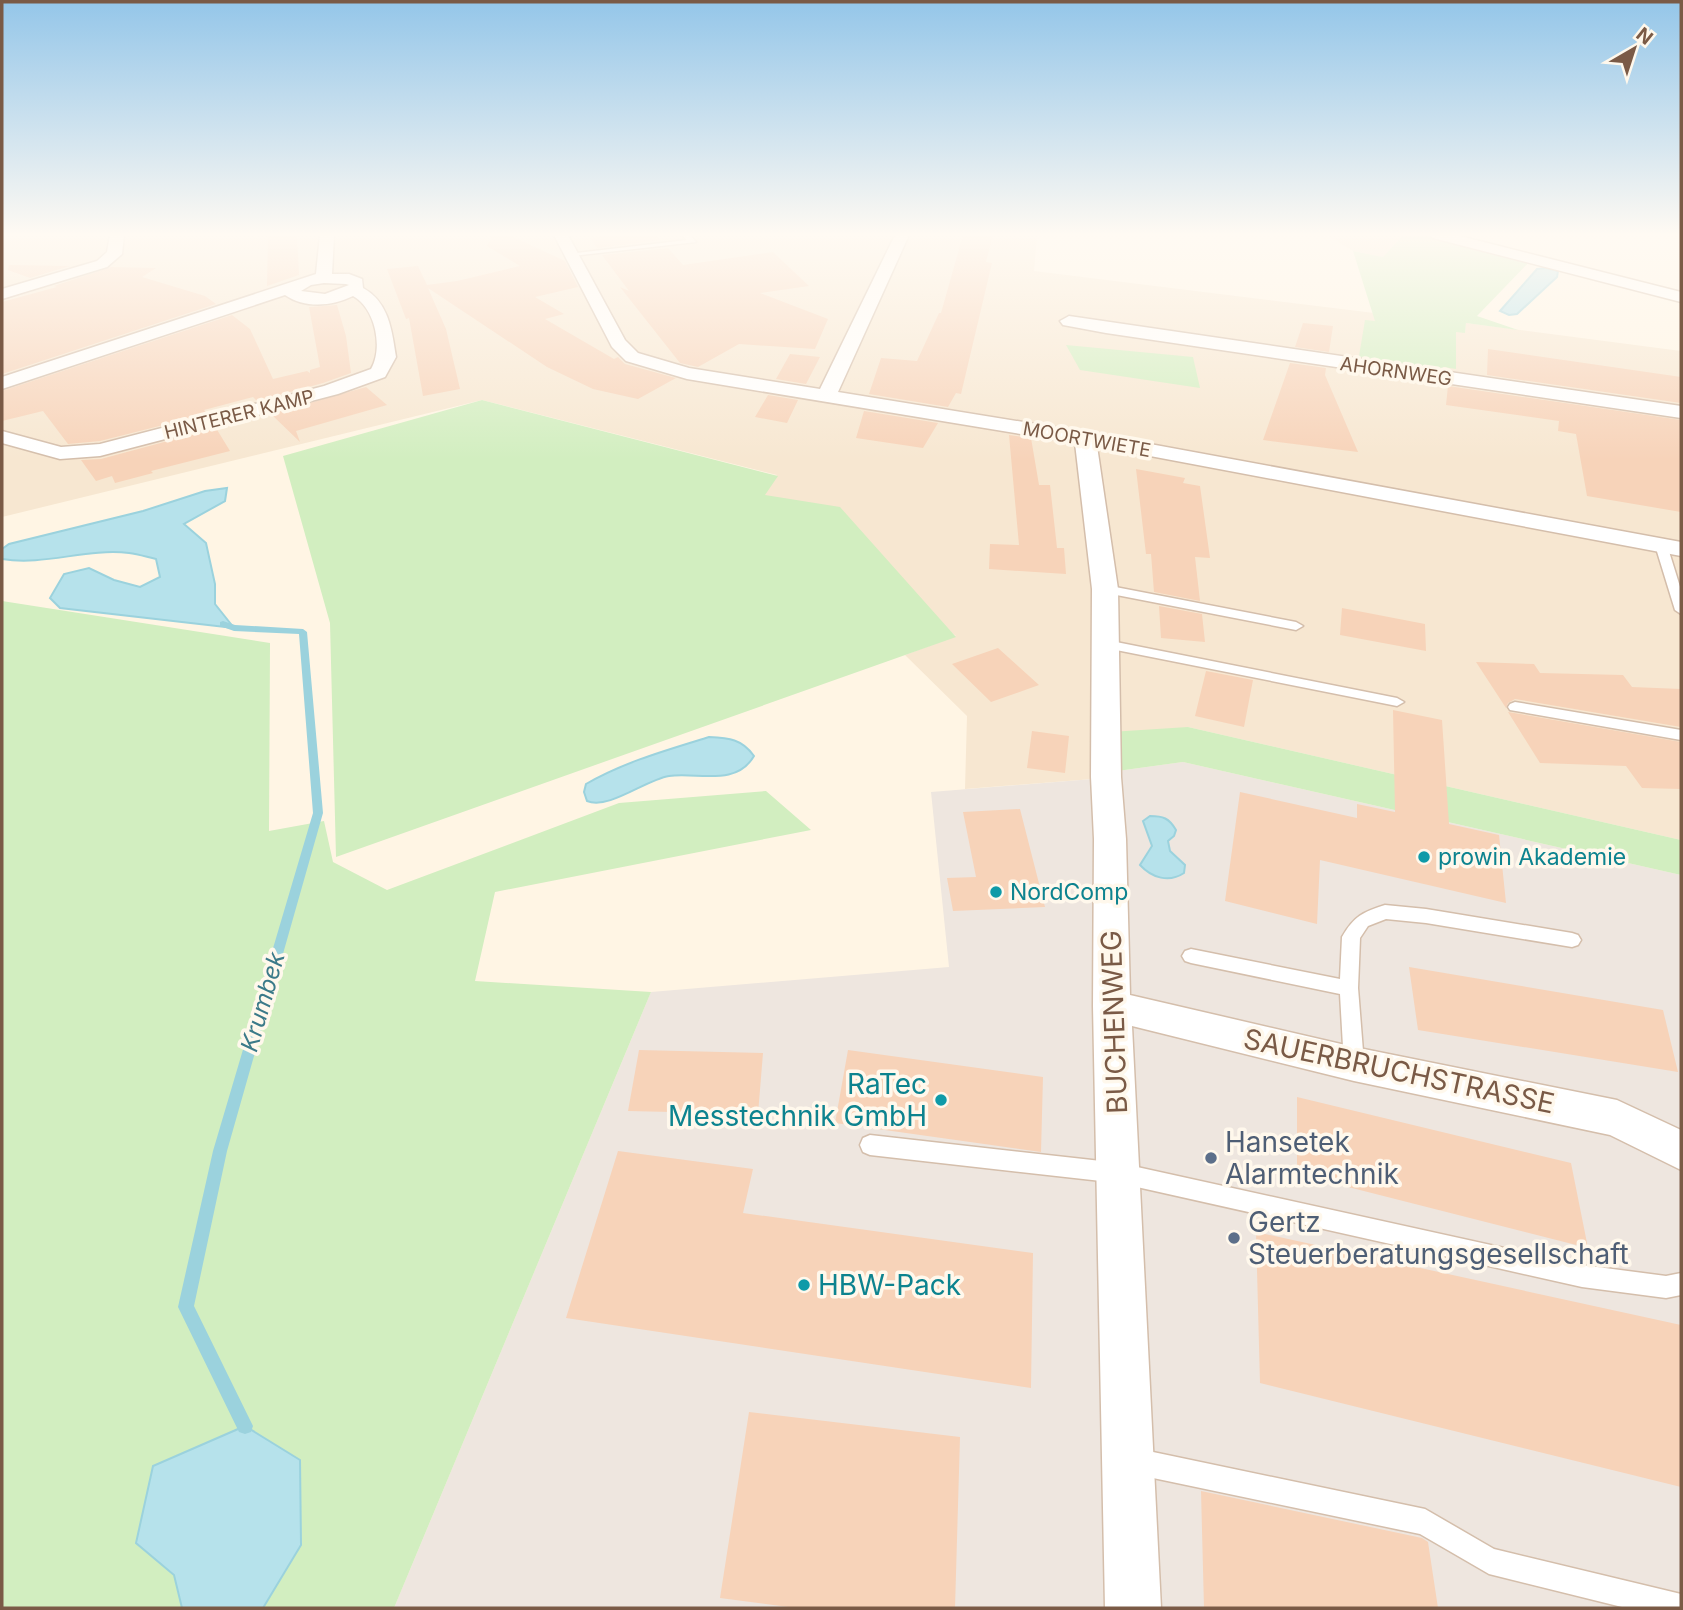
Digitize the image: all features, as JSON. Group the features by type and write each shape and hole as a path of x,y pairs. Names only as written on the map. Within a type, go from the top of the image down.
{"street":[{"name":"HINTERER KAMP","path":"2,383 224,310"},
{"name":"HINTERER KAMP","path":"2,437 60,453 100,450 331,390 377,373 387,357 378,310"},
{"name":"MOORTWIETE","path":"601,310 618,343 632,357 687,373 1085,438 1671,547"},
{"path":"827,395 867,310"},
{"name":"AHORNWEG","path":"1069,321 1681,412"},
{"name":"BUCHENWEG","path":"1085,438 1105,589 1112,1006 1133,1608"},
{"name":"SAUERBRUCHSTRASSE","path":"1112,1006 1354,1063 1616,1118 1681,1151"}],"lane":[{"path":"1671,547 1681,610"},
{"path":"1105,589 1297,626"},
{"path":"1105,644 1397,702"},
{"path":"1515,706 1681,735"},
{"path":"1354,1063 1349,988 1351,937 1362,920 1385,912 1426,916 1572,940"},
{"path":"1191,956 1349,988"},
{"path":"870,1145 1119,1172 1201,1193 1582,1276 1666,1287 1681,1283"},
{"path":"1128,1460 1425,1522 1489,1561 1681,1608"}],"shaded area":[{"path":"2,310 1351,310 1374,313 1376,321 1465,332 1466,323 1681,351 1681,840 1188,727 1093,779 965,789 967,716 905,655 956,636 764,495 777,475 482,400 2,517"},
{"path":"1183,762 1681,875 1681,1608 394,1608 651,992 949,967 931,792 1093,779 1110,772"}],"green space":[{"path":"1372,310 1483,310 1477,316 1518,330 1466,323 1465,333 1456,332 1456,369 1443,367 1443,374 1358,362 1365,320 1375,321"},
{"path":"1066,345 1193,357 1200,388 1080,370"},
{"path":"482,400 778,476 765,495 840,507 956,637 336,857 330,623 283,456"},
{"path":"2,601 270,643 269,831 324,821 333,862 387,890 619,803 766,791 811,830 495,892 475,981 651,992 394,1608 263,1608 301,1545 136,1543 174,1575 182,1608 2,1608"},
{"path":"1188,727 1681,840 1681,875 1183,762 1110,772 1110,732"}],"water":[{"path":"1501,310 1521,310 1509,315"},
{"path":"227,488 225,501 184,524 206,543 215,584 215,604 234,628 60,608 50,598 64,574 89,568 114,580 140,587 160,577 156,559 113,552 34,560 2,559 2,549 9,544 143,511 205,491"},
{"path":"709,737 734,740 745,746 754,756 746,766 727,775 669,776 616,798 596,803 587,801 584,792 586,784 600,776 646,757"},
{"path":"1150,816 1165,818 1176,830 1168,841 1170,851 1185,865 1184,873 1172,878 1161,878 1140,865 1152,846 1143,821"},
{"path":"245,1426 300,1460 301,1545 263,1608 182,1608 174,1575 136,1543 153,1466"}],"building":[{"path":"2,310 197,310 2,374"},
{"path":"310,310 338,310 346,336 351,373 323,383 257,401 253,397 204,410 207,414 100,441 68,444 43,411 2,421 2,391 232,315 250,329 273,379 307,371 310,373 310,370 320,367"},
{"path":"403,310 438,310 446,329 460,389 423,396 409,318 406,319"},
{"path":"461,310 557,310 564,314 545,319 614,359 618,357 625,364 676,378 638,399 593,389 547,367"},
{"path":"638,310 805,310 828,319 815,349 739,344 698,367 680,363"},
{"path":"942,310 981,310 961,394 956,393 948,407 869,394 881,358 917,361"},
{"path":"1303,323 1333,326 1329,352 1295,347"},
{"path":"1488,349 1681,377 1681,403 1487,375"},
{"path":"790,354 820,357 806,384 776,379"},
{"path":"1290,363 1326,368 1325,375 1358,452 1263,440"},
{"path":"1448,386 1681,420 1681,512 1587,496 1576,434 1558,431 1559,421 1446,405"},
{"path":"366,387 387,405 296,431 300,442 271,414"},
{"path":"768,395 798,400 787,423 755,417"},
{"path":"864,411 938,423 923,448 856,438"},
{"path":"216,428 230,451 115,483 112,476 96,481 81,460 101,459"},
{"path":"1009,435 1031,438 1039,485 1050,485 1057,548 1064,548 1066,574 989,569 990,544 1019,545"},
{"path":"1136,469 1185,478 1183,483 1200,486 1210,558 1195,557 1200,601 1154,592 1151,554 1146,554"},
{"path":"1159,606 1202,614 1205,642 1161,638"},
{"path":"1342,608 1425,624 1426,651 1340,635"},
{"path":"998,648 1039,685 991,702 952,664"},
{"path":"1476,662 1534,664 1540,673 1623,675 1632,687 1681,689 1681,727 1515,699 1508,703 1506,708"},
{"path":"1206,671 1253,680 1244,727 1195,716"},
{"name":"prowin Akademie","path":"1393,710 1442,720 1449,824 1499,835 1506,903 1320,860 1317,924 1225,901 1240,792 1357,818 1357,804 1395,812"},
{"path":"1508,712 1681,742 1681,789 1642,788 1626,766 1540,763"},
{"path":"1032,731 1069,736 1065,773 1027,768"},
{"path":"1020,809 1045,907 953,911 947,878 976,877 963,812"},
{"path":"1409,967 1663,1010 1678,1072 1418,1030"},
{"path":"639,1050 763,1053 758,1114 628,1111"},
{"name":"RaTec Messtechnik GmbH","path":"848,1050 1043,1077 1041,1152 835,1123"},
{"path":"1297,1097 1571,1163 1588,1248 1297,1174"},
{"name":"HBW-Pack","path":"618,1151 753,1169 743,1213 1033,1253 1031,1388 566,1318"},
{"path":"1256,1232 1681,1325 1681,1487 1260,1383"},
{"path":"749,1412 960,1437 955,1608 796,1608 720,1598"},
{"path":"1201,1491 1422,1538 1428,1542 1438,1608 1204,1608"}],"waterway":[{"name":"Krumbek","path":"223,624 234,628 303,632 318,813 220,1151 186,1307 245,1426"}],"place":[{"name":"prowin Akademie","path":"1424,857"},
{"name":"NordComp","path":"996,892"},
{"name":"RaTec Messtechnik GmbH","path":"941,1100"},
{"name":"Hansetek Alarmtechnik","path":"1211,1158"},
{"name":"Gertz Steuerberatungsgesellschaft","path":"1234,1238"},
{"name":"HBW-Pack","path":"804,1285"}]}
